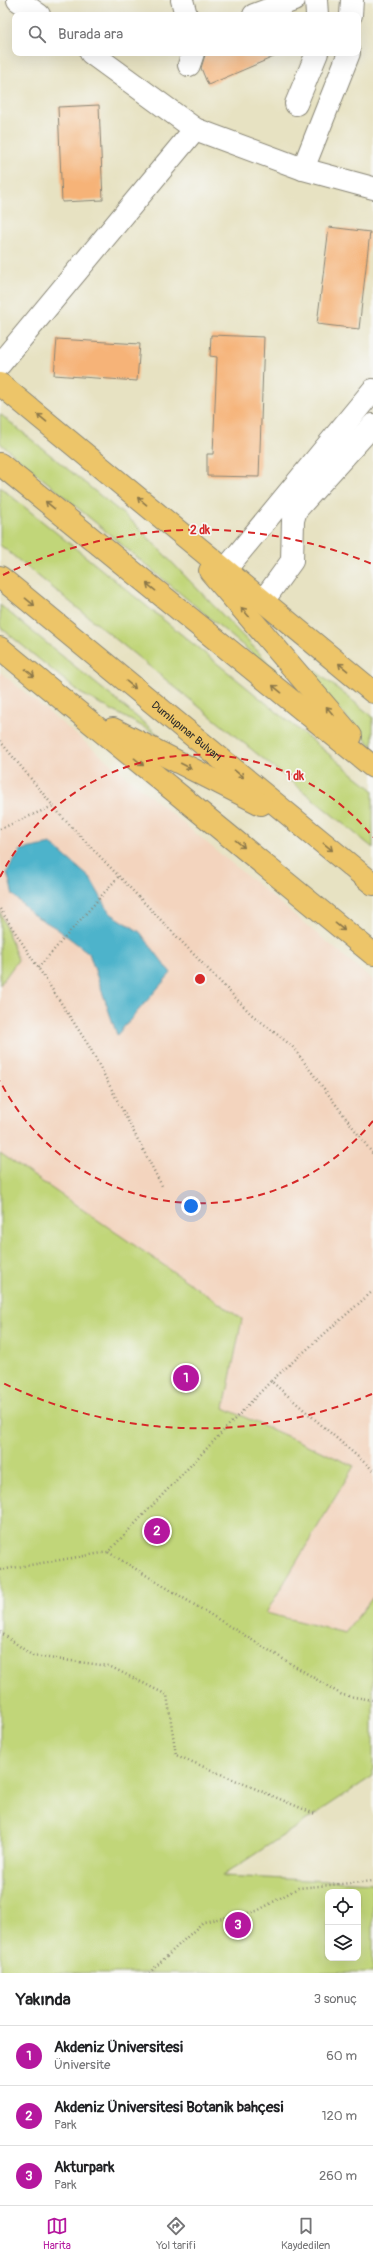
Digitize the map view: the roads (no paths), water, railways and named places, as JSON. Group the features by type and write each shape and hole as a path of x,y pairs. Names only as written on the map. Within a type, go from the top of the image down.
{"main road":[{"path":"0,384 373,692"},
{"path":"0,464 373,767"},
{"path":"172,526 373,762"},
{"name":"Dumlupınar Bulvarı","path":"0,577 373,884"},
{"path":"0,648 373,954"},
{"path":"76,711 298,822"}],"street":[{"path":"18,0 35,12"},
{"path":"182,0 185,12"},
{"path":"262,12 294,0"},
{"path":"316,0 317,12"},
{"path":"351,12 352,0"},
{"path":"95,56 195,129 303,169 373,188"},
{"path":"296,104 316,56"},
{"path":"303,169 348,56"},
{"path":"0,364 195,129"},
{"path":"225,570 373,390"},
{"path":"263,601 292,561 293,520 296,510 373,425"}],"water":[{"path":"51,844 90,878 110,913 140,932 171,973 117,1035 89,953 56,928 32,914 13,895 7,872 21,850"}],"place":[{"name":"Akdeniz Üniversitesi","path":"186,1378"},
{"name":"Akdeniz Üniversitesi Botanik bahçesi","path":"157,1531"},
{"name":"Akturpark","path":"238,1925"}]}
